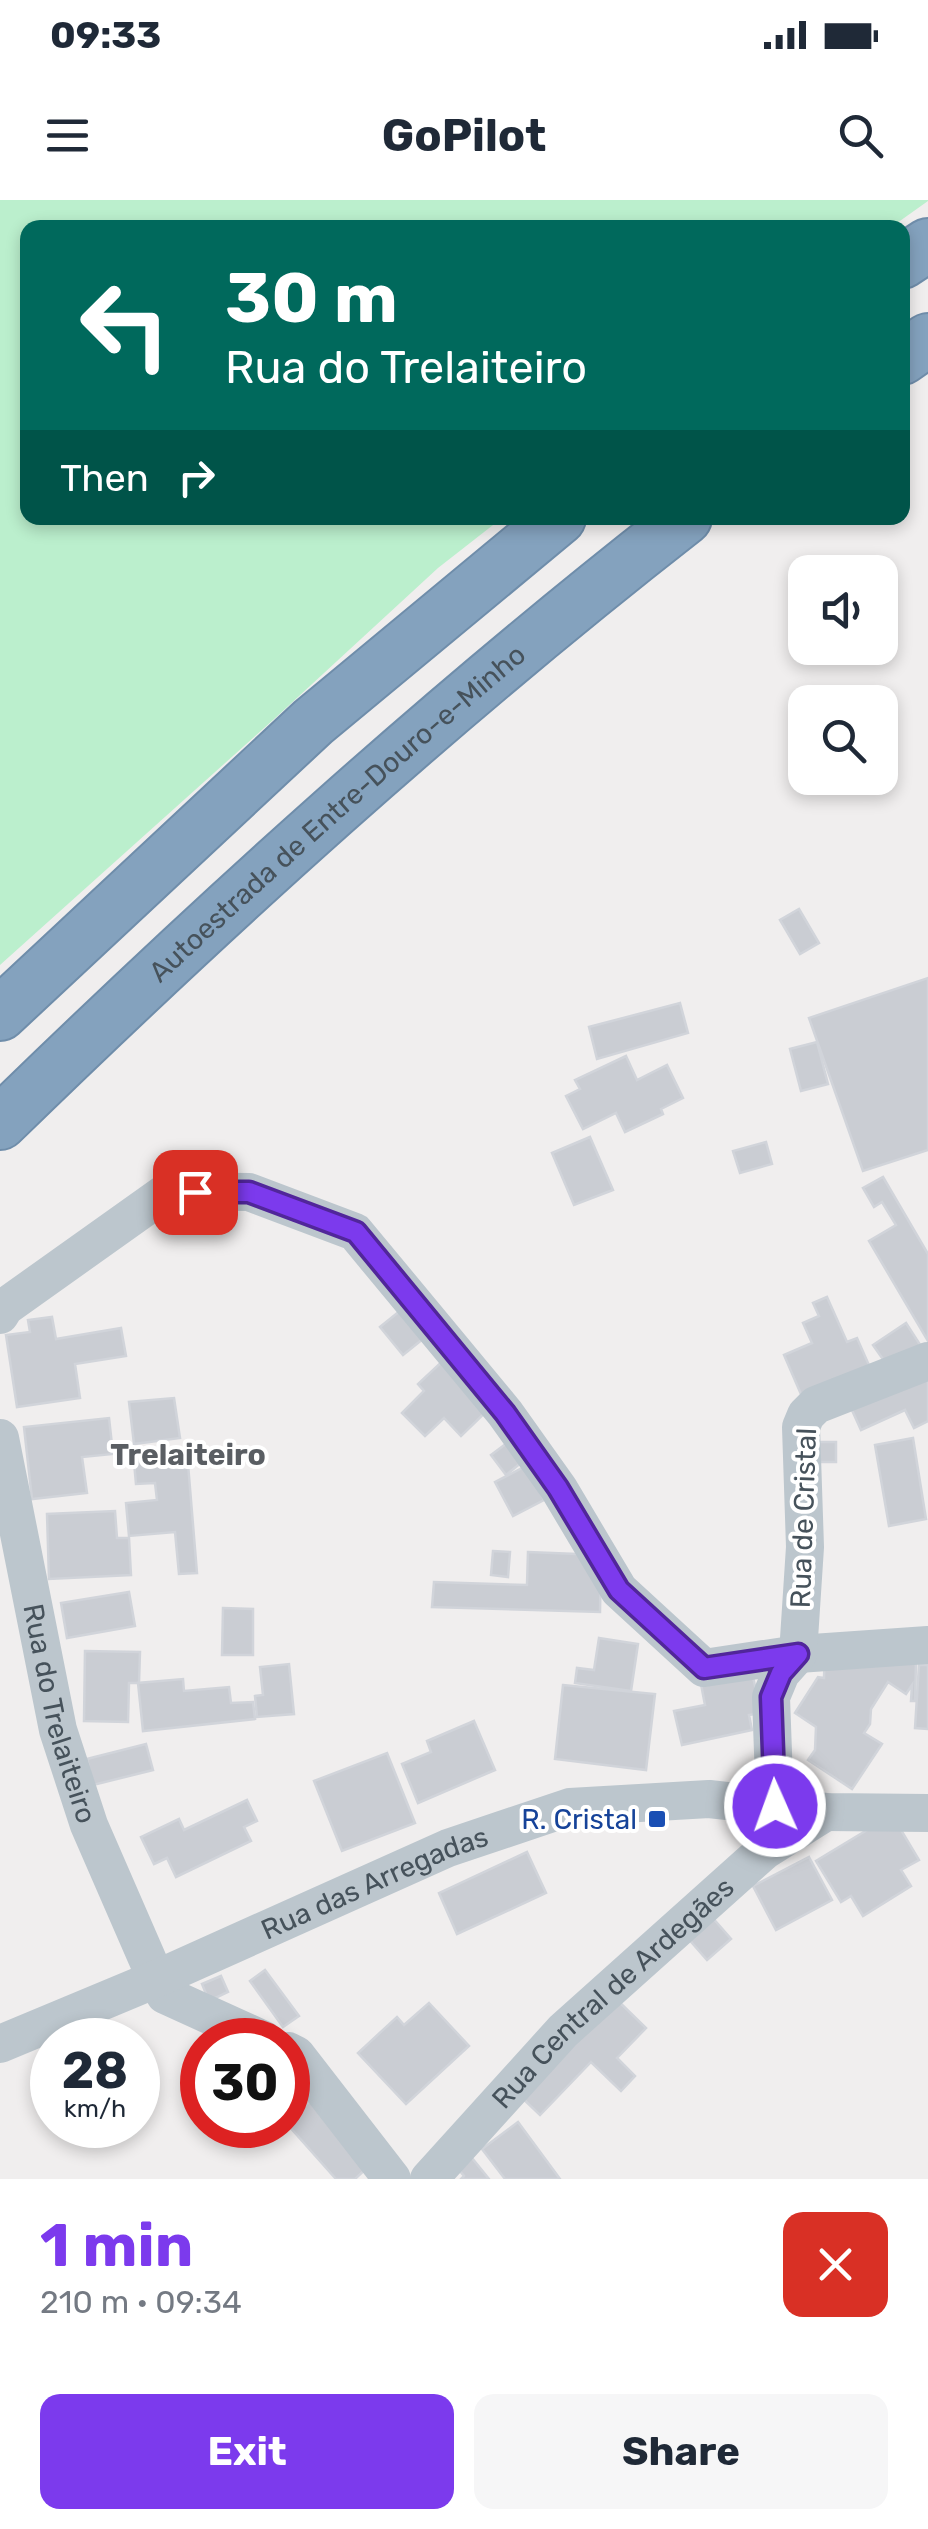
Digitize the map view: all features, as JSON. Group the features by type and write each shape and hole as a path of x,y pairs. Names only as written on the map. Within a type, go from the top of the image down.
{"highway":[{"path":"0,1014 313,722 551,525"},
{"name":"Autoestrada de Entre-Douro-e-Minho","path":"0,1123 152,976 369,777 520,648 675,525"}],"street":[{"path":"0,1315 168,1192 249,1192 356,1232 505,1413 558,1488 619,1590 704,1668 798,1654 928,1646"},
{"name":"Rua de Cristal","path":"775,1806 771,1697 781,1673 798,1654 805,1547 802,1428 806,1415 816,1405 928,1361"},
{"name":"Rua do Trelaiteiro","path":"0,1438 58,1730 90,1826 156,1979"},
{"name":"Rua das Arregadas","path":"0,2044 448,1848 570,1808 709,1799 826,1812"},
{"path":"826,1812 928,1813"},
{"name":"Rua Central de Ardegães","path":"429,2179 564,2031 764,1851 826,1812"},
{"path":"156,1979 165,1994 217,2018"},
{"path":"310,2073 392,2179"}],"green space":[{"path":"0,200 928,200 901,220 20,220 20,525 493,525 438,568 0,965"}],"building":[{"path":"799,909 819,943 800,954 780,920"},
{"path":"928,978 928,1150 863,1171 809,1018"},
{"path":"680,1003 688,1033 597,1059 589,1027"},
{"path":"817,1042 828,1084 801,1091 790,1049"},
{"path":"626,1056 637,1080 667,1065 683,1098 661,1109 663,1114 625,1132 616,1113 583,1129 566,1096 580,1089 575,1080"},
{"path":"590,1137 613,1190 574,1205 552,1153"},
{"path":"766,1142 772,1164 740,1173 733,1151"},
{"path":"883,1177 928,1254 928,1341 869,1241 896,1225 882,1202 874,1207 863,1188"},
{"path":"827,1297 847,1342 857,1338 872,1372 804,1401 784,1355 812,1343 803,1323 819,1316 813,1303"},
{"path":"411,1302 434,1330 403,1355 380,1327"},
{"path":"52,1317 56,1339 121,1328 126,1356 75,1364 80,1398 17,1407 6,1335 30,1332 28,1320"},
{"path":"906,1323 924,1351 892,1372 873,1345"},
{"path":"447,1357 493,1405 461,1436 444,1418 425,1436 402,1413 424,1391 418,1384"},
{"path":"928,1362 928,1421 914,1428 905,1410 861,1430 847,1399"},
{"path":"174,1398 180,1438 134,1444 129,1402"},
{"path":"109,1418 113,1454 82,1457 87,1493 32,1499 24,1427"},
{"path":"913,1438 926,1519 889,1526 875,1445"},
{"path":"813,1442 836,1442 836,1462 813,1462"},
{"path":"507,1443 522,1462 506,1475 491,1455"},
{"path":"173,1449 174,1464 188,1464 197,1573 179,1574 175,1532 129,1536 126,1503 157,1500 155,1483 136,1484 133,1451"},
{"path":"526,1466 544,1500 513,1516 495,1482"},
{"path":"115,1511 117,1538 129,1538 131,1575 49,1579 47,1514"},
{"path":"493,1551 510,1552 508,1577 491,1575"},
{"path":"528,1552 601,1555 600,1612 432,1607 434,1582 527,1585"},
{"path":"129,1592 135,1626 67,1638 61,1603"},
{"path":"223,1608 253,1609 253,1655 222,1655"},
{"path":"599,1638 638,1644 631,1691 575,1683 577,1668 594,1670"},
{"path":"825,1649 916,1662 915,1701 911,1701 912,1685 906,1694 888,1682 871,1709 870,1724 864,1733 882,1744 852,1789 808,1760 815,1750 816,1727 795,1713 818,1677 824,1678"},
{"path":"85,1651 140,1652 139,1683 129,1683 128,1722 84,1721"},
{"path":"289,1664 294,1714 257,1717 255,1696 263,1695 260,1667"},
{"path":"919,1665 928,1665 928,1729 915,1728"},
{"path":"751,1668 761,1713 749,1715 752,1730 682,1745 674,1711 705,1705 700,1679"},
{"path":"183,1679 184,1691 229,1687 231,1703 253,1702 255,1719 143,1731 138,1683"},
{"path":"563,1685 655,1694 646,1770 555,1759"},
{"path":"474,1721 495,1770 418,1803 402,1764 431,1752 427,1741"},
{"path":"146,1744 153,1770 93,1785 87,1759"},
{"path":"387,1753 415,1823 342,1851 314,1781"},
{"path":"247,1800 257,1821 244,1827 251,1841 176,1877 167,1858 154,1864 141,1837 179,1819 184,1830"},
{"path":"892,1815 919,1860 901,1870 911,1886 863,1916 851,1896 841,1902 816,1861"},
{"path":"527,1852 546,1893 457,1934 439,1893"},
{"path":"809,1857 832,1900 776,1930 753,1886"},
{"path":"711,1916 731,1939 707,1960 687,1937"},
{"path":"265,1970 299,2016 277,2018 250,1981"},
{"path":"221,1976 228,1992 209,2001 202,1984"},
{"path":"613,1996 646,2028 617,2058 635,2076 621,2091 591,2062 540,2115 518,2094"},
{"path":"429,2003 469,2046 406,2104 358,2053 397,2017 404,2025"},
{"path":"317,2095 370,2165 355,2179 336,2179 308,2148 310,2101"},
{"path":"518,2122 560,2179 505,2179 482,2149"},
{"path":"459,2142 489,2179 461,2179 464,2176 445,2153"}],"place":[{"name":"R. Cristal","path":"657,1819"}],"district":[{"name":"Trelaiteiro","path":"188,1455"}],"route":[{"path":"195,1192 249,1192 356,1232 505,1413 558,1488 619,1590 704,1668 798,1654 781,1673 771,1697 775,1806"}]}
